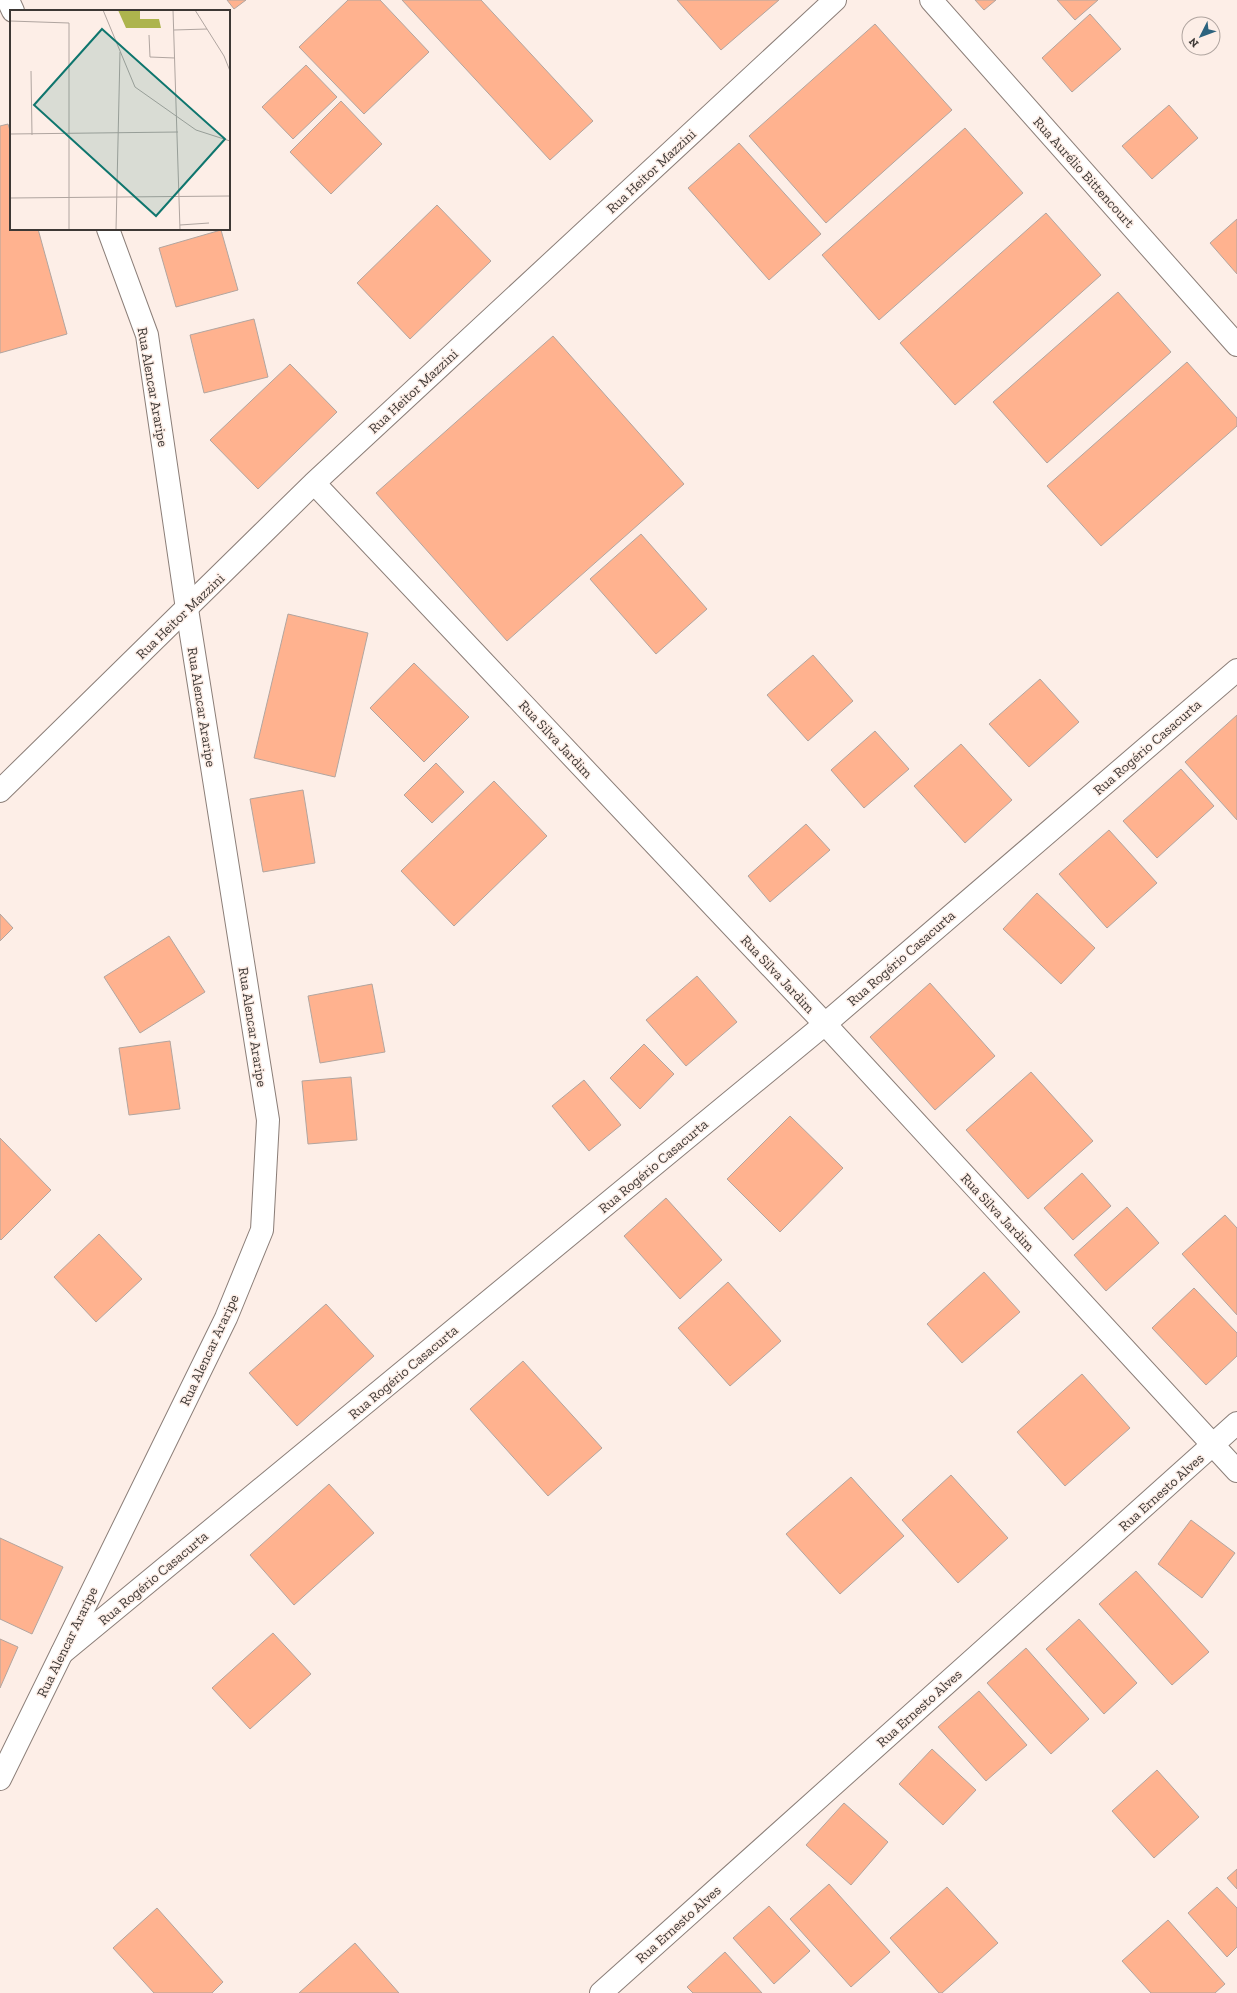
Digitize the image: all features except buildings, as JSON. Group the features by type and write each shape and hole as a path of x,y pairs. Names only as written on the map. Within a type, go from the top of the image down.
{"street":[{"path":"8,0 13,10"},
{"name":"Rua Heitor Mazzini","path":"0,791 314,483 835,0"},
{"name":"Rua Aurélio Bittencourt","path":"931,0 1237,345"},
{"name":"Rua Alencar Araripe","path":"0,1779 226,1318 262,1230 268,1120 187,609 147,335 108,230"},
{"name":"Rua Silva Jardim","path":"314,483 825,1024 1237,1471"},
{"name":"Rua Rogério Casacurta","path":"62,1653 825,1024 1237,670"},
{"name":"Rua Ernesto Alves","path":"601,1993 1237,1424"}]}
